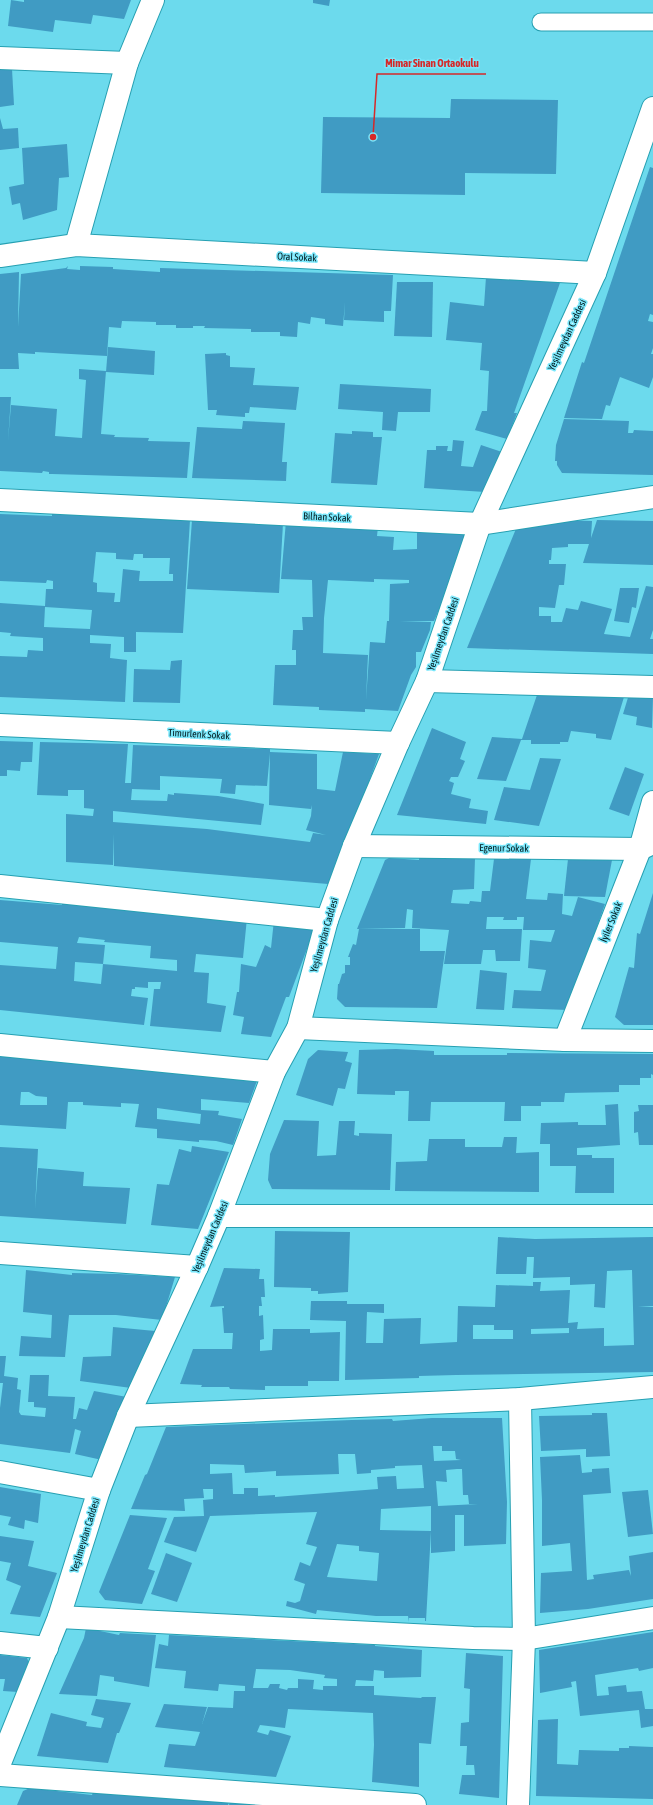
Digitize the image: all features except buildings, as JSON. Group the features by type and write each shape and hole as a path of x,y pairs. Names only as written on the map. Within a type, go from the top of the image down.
{"street":[{"path":"76,246 127,63 153,0"},
{"path":"0,58 127,63"},
{"name":"Yeşilmeydan Caddesi","path":"0,1762 59,1617 99,1490 128,1416 219,1216 274,1072 298,1028 326,920 354,846 398,743 427,681 480,524 594,273 653,108"},
{"name":"Oral Sokak","path":"0,256 76,246 594,273"},
{"name":"Bilhan Sokak","path":"0,500 480,524 653,497"},
{"path":"427,681 653,687"},
{"name":"Timurlenk Sokak","path":"0,725 398,743"},
{"name":"İyiler Sokak","path":"565,1040 647,846 653,802"},
{"name":"Egenur Sokak","path":"354,846 647,846"},
{"path":"0,886 326,920"},
{"path":"298,1028 565,1040 653,1041"},
{"path":"0,1046 274,1072"},
{"path":"219,1216 653,1216"},
{"path":"0,1253 197,1267"},
{"path":"128,1416 520,1399 653,1387"},
{"path":"518,1805 524,1639 520,1399"},
{"path":"0,1472 99,1490"},
{"path":"59,1617 473,1638 524,1639 653,1618"},
{"path":"0,1643 47,1648"},
{"path":"0,1775 416,1805"}],"lane":[{"path":"541,22 653,22"}],"place":[{"name":"Mimar Sinan Ortaokulu","path":"373,137"}]}
